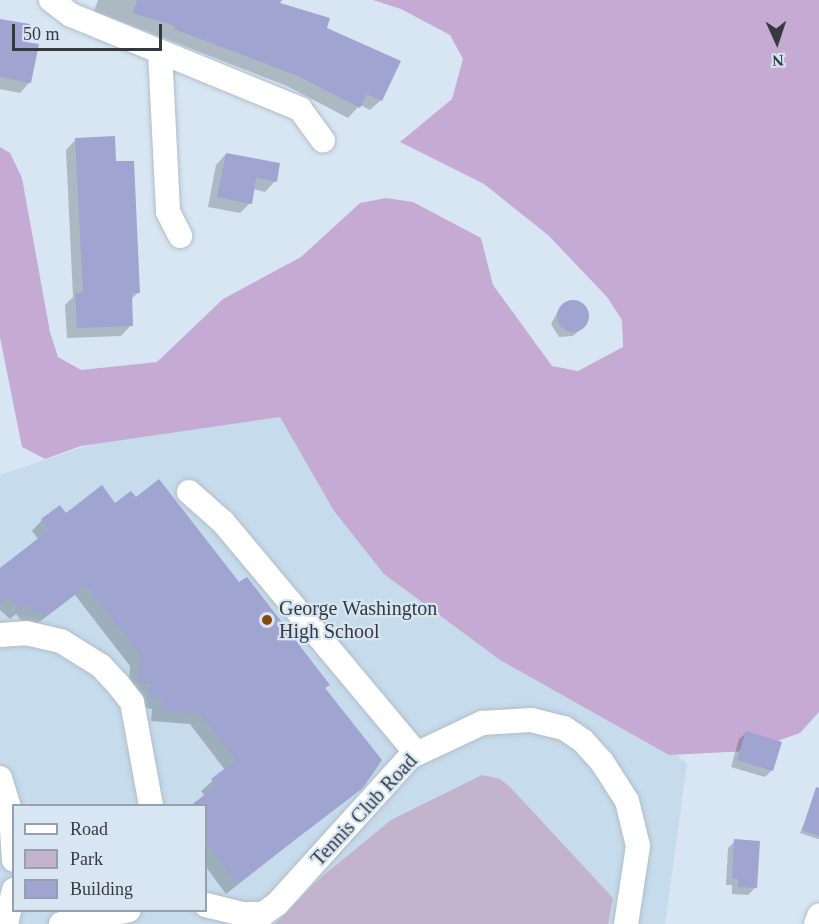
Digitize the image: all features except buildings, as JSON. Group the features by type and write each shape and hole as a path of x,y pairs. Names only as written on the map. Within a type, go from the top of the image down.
{"street":[{"path":"51,0 71,15 300,109 323,141"},
{"path":"160,52 168,212 180,236"},
{"path":"189,492 223,522 416,753"},
{"path":"0,635 26,633 62,641 102,666 132,702 152,804"},
{"name":"Tennis Club Road","path":"207,905 241,914 263,914 277,904 416,753 482,723 531,720 564,728 583,741 620,788 634,827 637,865 626,924"},
{"path":"0,778 10,814 12,837"},
{"path":"6,924 12,898"},
{"path":"61,924 104,913"},
{"path":"816,924 819,916"}],"shaded area":[{"path":"373,0 819,0 819,712 800,733 748,751 669,755 500,660 384,574 334,511 280,417 81,446 45,459 22,447 0,337 0,147 10,153 22,178 50,332 58,357 81,370 157,362 223,299 301,257 360,203 386,198 413,202 481,238 493,285 552,366 578,371 623,347 622,320 607,297 548,235 484,184 400,142 452,99 463,59 450,35 401,9"},
{"name":"George Washington High School","path":"282,380 687,764 665,924 0,924 0,475"}],"green space":[{"path":"482,775 500,779 510,787 613,898 608,924 275,924 318,880 391,820"}],"place":[{"name":"George Washington High School","path":"267,620"}]}
